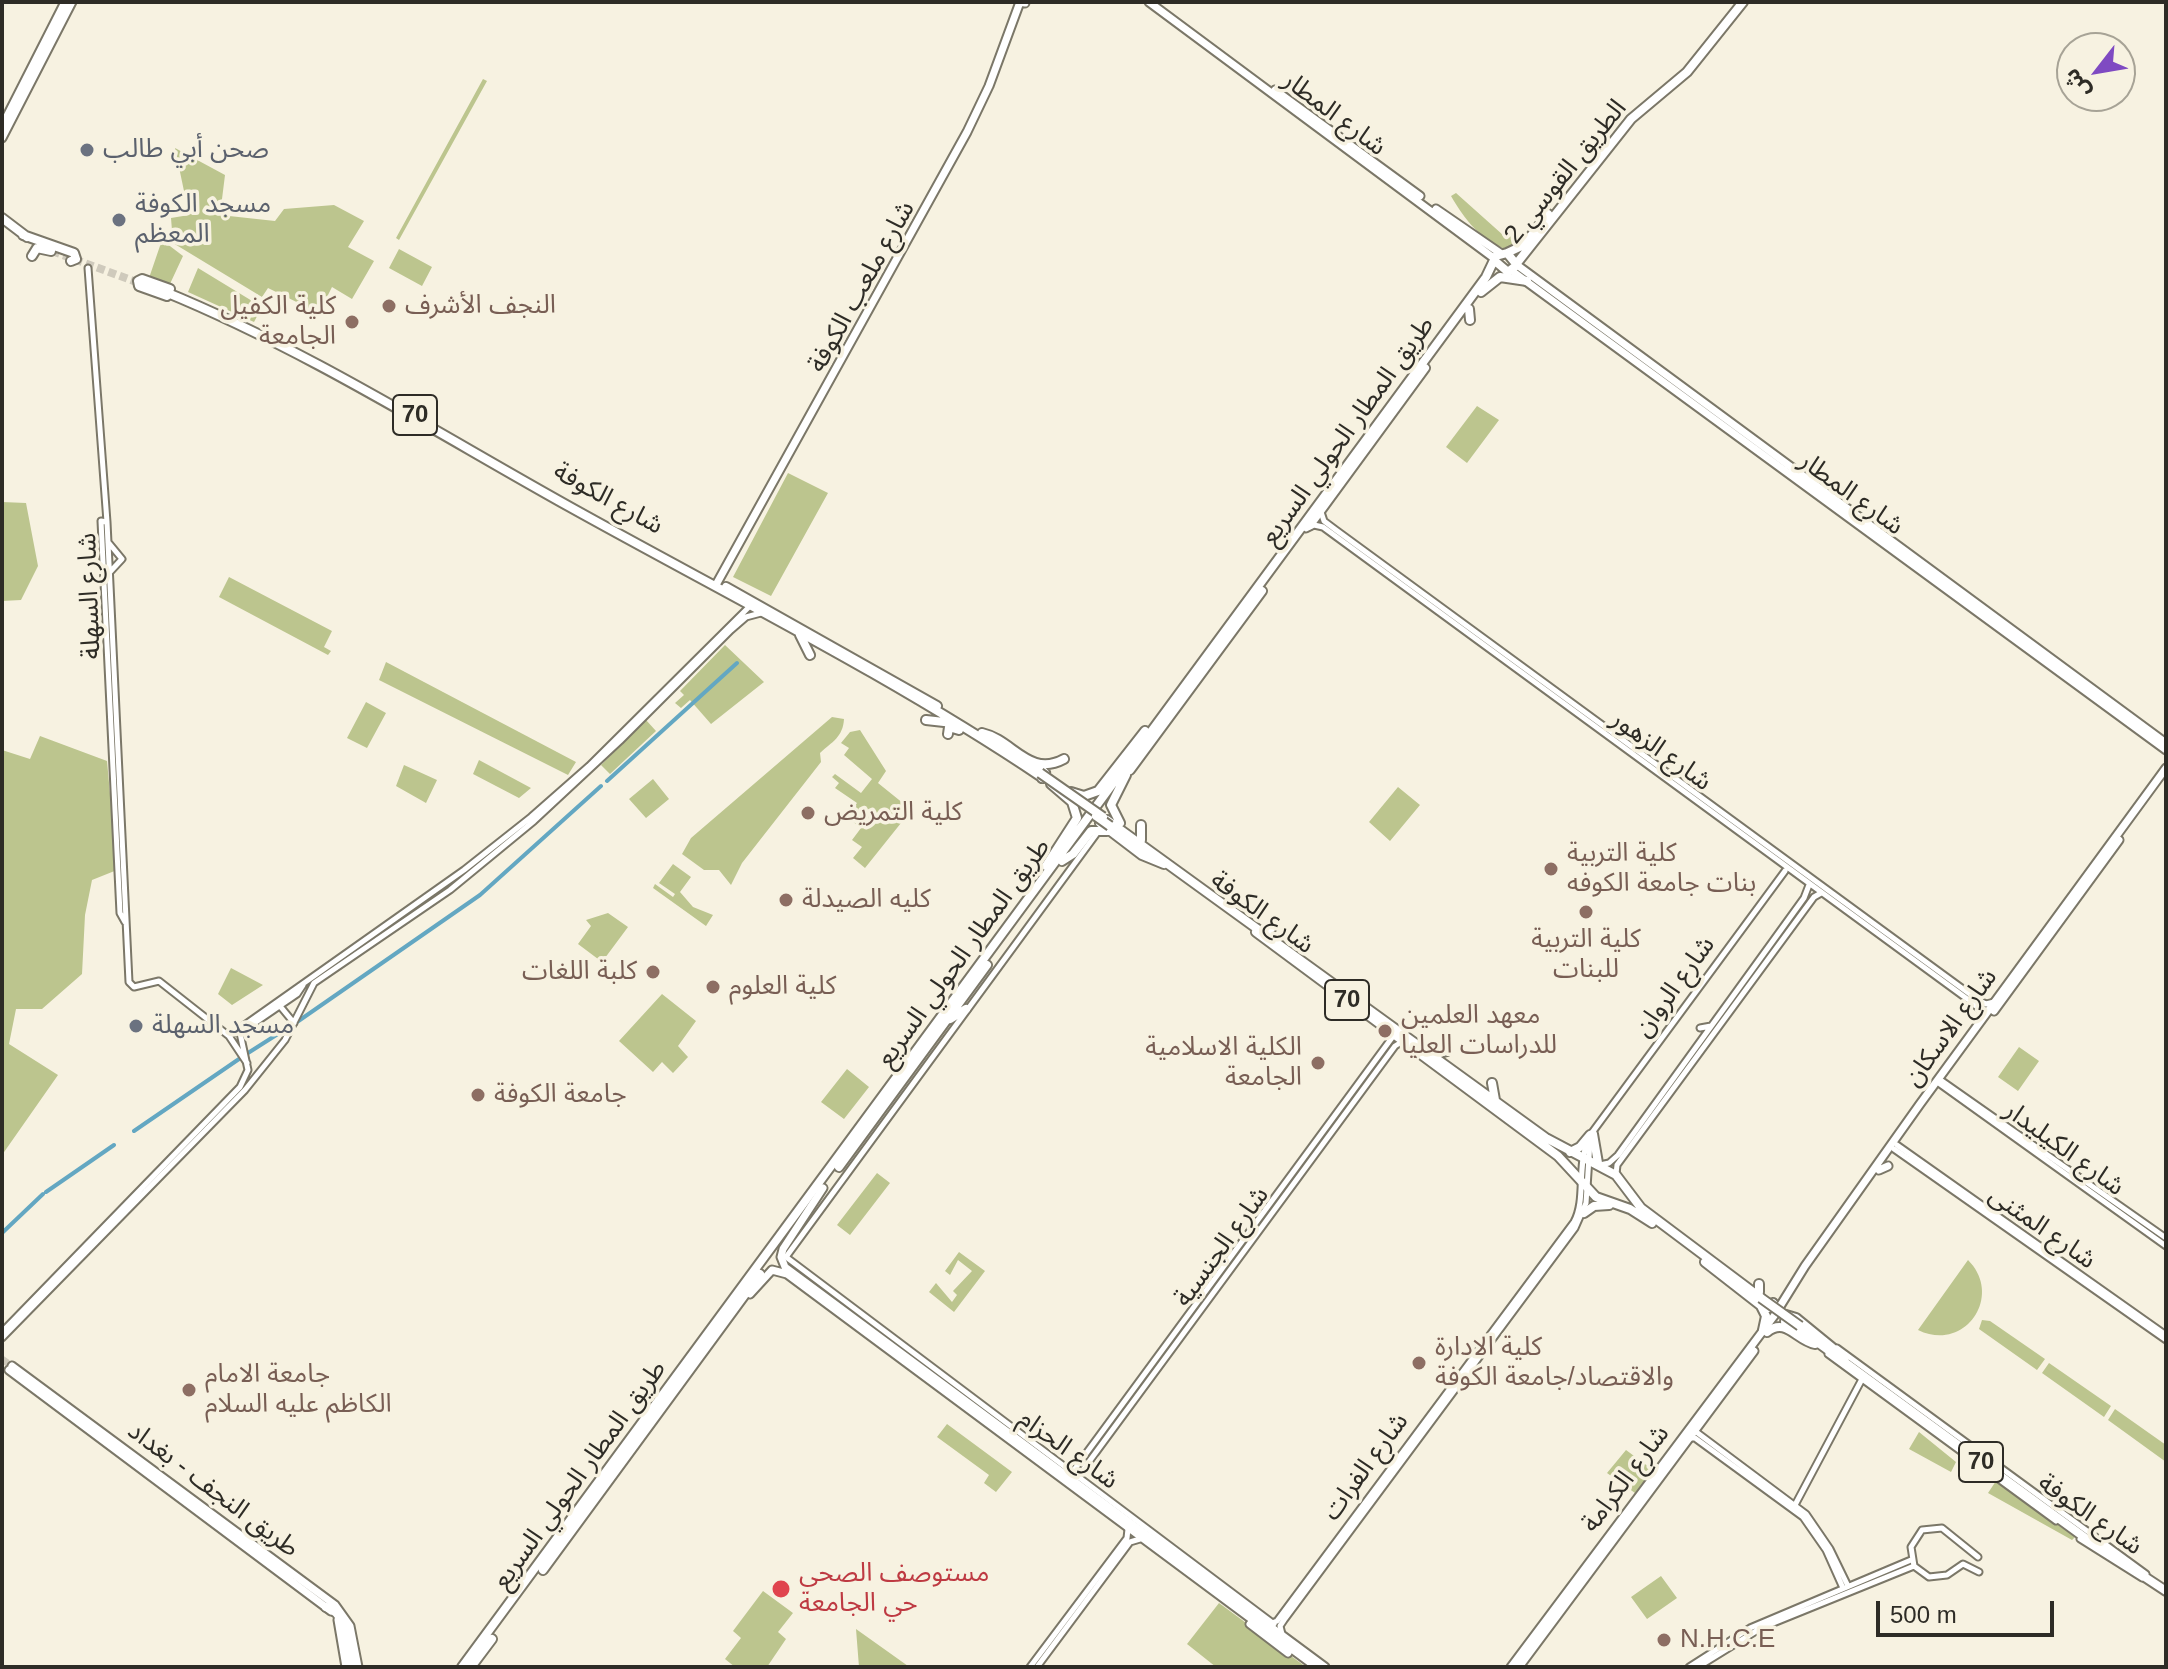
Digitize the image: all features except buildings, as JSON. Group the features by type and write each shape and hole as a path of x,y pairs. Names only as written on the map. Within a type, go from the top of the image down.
{"highway":[{"name":"الطريق القوسي 2","path":"1499,256 1524,245 1629,115 1693,60 1737,2"},
{"name":"الطريق القوسي 2","path":"1513,268 1631,119 1687,72 1743,2"},
{"path":"2,220 25,238 52,250 37,248 30,254 31,249 25,238"},
{"path":"25,238 74,253 76,259 71,261"},
{"path":"1499,256 1513,268"},
{"path":"1499,256 1513,268"},
{"name":"طريق المطار الحولي السريع","path":"460,1667 570,1528 894,1087 943,1025 1405,391 1499,256"},
{"name":"طريق المطار الحولي السريع","path":"1405,391 1481,292 1496,275 1513,268"},
{"path":"1481,292 1500,277 1527,281"},
{"path":"144,279 183,293 221,313 140,287 138,281 144,279"},
{"name":"شارع الكوفة","path":"163,290 221,313 296,352 562,500 826,641 983,737"},
{"path":"1469,309 1470,320"},
{"name":"طريق المطار الحولي السريع","path":"1203,665 1356,468 1397,402"},
{"name":"شارع الكوفة","path":"579,509 724,588 747,606 765,609 800,634 826,641"},
{"path":"736,620 737,600"},
{"path":"800,634 810,655"},
{"name":"شارع الكوفة","path":"840,650 983,737 1046,781"},
{"name":"طريق المطار الحولي السريع","path":"570,1528 630,1457 1029,899 1196,675"},
{"path":"1046,781 1080,796 1091,795 1168,709"},
{"path":"926,720 957,723"},
{"path":"948,734 947,730 952,727 983,737 1035,764 1045,773 1046,781"},
{"path":"983,737 1072,802 1077,818 1029,899"},
{"path":"1035,764 1050,765 1064,759"},
{"path":"1112,827 1111,805 1126,775"},
{"name":"70","path":"1046,781 1112,827"},
{"name":"70","path":"1046,781 1112,827"},
{"path":"1141,825 1141,840"},
{"path":"1062,861 1073,854 1091,831 1112,827 1141,840 1166,863"},
{"name":"شارع الكوفة","path":"1112,827 1267,933 1394,1037 1404,1041 1558,1156 1579,1180"},
{"name":"شارع الكوفة","path":"1166,863 1205,899 1394,1037 1432,1055 1567,1152 1585,1158"},
{"path":"1267,933 1275,924"},
{"path":"943,1025 966,1009"},
{"path":"1432,1055 1447,1051"},
{"path":"1492,1083 1496,1101"},
{"path":"1567,1152 1580,1147 1593,1132"},
{"path":"1593,1132 1593,1152 1599,1165"},
{"name":"70","path":"1585,1158 1616,1175 1641,1208 1690,1239 1703,1257"},
{"name":"70","path":"1579,1180 1585,1192 1638,1213 1760,1296"},
{"path":"1584,1213 1600,1205 1615,1205 1626,1199 1628,1189"},
{"path":"1760,1296 1768,1309 1781,1309"},
{"path":"1760,1296 1766,1316 1765,1331"},
{"name":"شارع الكوفة","path":"1760,1296 1934,1426 2145,1576"},
{"path":"1815,1344 1786,1323 1784,1317 1796,1318 1845,1360"},
{"path":"1765,1331 1783,1326 1830,1350"},
{"name":"شارع الكوفة","path":"1845,1360 1892,1389 1934,1426"},
{"name":"شارع الكوفة","path":"2030,1495 2099,1550 2166,1589"},
{"name":"طريق المطار الحولي السريع","path":"472,1667 563,1537"},
{"path":"326,1607 335,1610 341,1619 349,1667"}],"main road":[{"path":"2,138 65,2"},
{"path":"2,126 72,2"},
{"name":"شارع المطار","path":"1149,2 1499,256"},
{"name":"شارع المطار","path":"1156,2 1392,179"},
{"name":"شارع ملعب الكوفة","path":"724,588 761,509 980,106 1022,5"},
{"name":"شارع السهلة","path":"88,268 131,986 159,981 229,1036"},
{"name":"شارع المطار","path":"1513,268 1665,380"},
{"name":"شارع المطار","path":"1513,268 1801,479 1963,605 2055,664"},
{"name":"شارع المطار","path":"1673,386 1690,391 1731,420 1801,479 1867,520 1934,569 2165,748"},
{"name":"شارع الزهور","path":"1322,509 1324,521 1352,545 1461,625 1543,691 1587,718"},
{"name":"شارع السهلة","path":"104,521 108,541 111,689"},
{"name":"شارع الزهور","path":"1306,529 1321,526 1339,540 1352,545"},
{"path":"108,541 122,559 109,573"},
{"name":"شارع الزهور","path":"1362,552 1391,579 1461,625"},
{"path":"2,1335 263,1068 294,1023 314,983 467,872 567,793 747,606"},
{"path":"736,620 765,609"},
{"name":"شارع الزهور","path":"1470,632 1552,686 1594,724 1723,818 1772,860 1876,928 1981,1010 1981,1021"},
{"name":"شارع الاسكان","path":"2037,947 2061,922 2126,833 2166,768"},
{"name":"شارع الاسكان","path":"1781,1309 1790,1284 1828,1244 1974,1034 2015,986 2045,930 2131,812 2160,782"},
{"name":"شارع الزهور","path":"1723,818 1755,834 1854,905 1866,921"},
{"path":"829,1296 787,1260 787,1253 1088,842 1112,827"},
{"name":"شارع الروان","path":"1585,1158 1593,1132 1785,871"},
{"path":"263,1068 247,1064 229,1036 467,872"},
{"path":"1599,1165 1615,1159 1660,1102 1801,908 1810,889 1808,884"},
{"path":"1801,908 1821,893"},
{"name":"شارع الزهور","path":"1876,928 1905,943 1983,1003 1995,1001"},
{"name":"شارع الاسكان","path":"1781,1309 1847,1204 1919,1103 1941,1084 1965,1054 2001,990 2021,963 2032,955"},
{"path":"2,1335 234,1094 246,1077 247,1064 239,1035 297,994 306,981"},
{"path":"1954,989 1961,992 1963,989"},
{"path":"280,1006 294,1023"},
{"path":"1616,1175 1617,1165 1700,1042 1722,1016"},
{"path":"1700,1042 1700,1030 1712,1025"},
{"name":"شارع الجنسية","path":"1074,1477 1373,1071 1394,1037"},
{"name":"شارع الكيليدار","path":"1941,1084 2166,1238"},
{"name":"شارع المثنى","path":"1896,1147 2166,1338"},
{"path":"1579,1180 1585,1158"},
{"path":"1585,1158 1585,1192"},
{"path":"1879,1170 1888,1166"},
{"name":"شارع الكيليدار","path":"2067,1172 2166,1246"},
{"path":"2078,1182 2079,1179 2095,1188"},
{"name":"شارع الحزام","path":"823,1188 783,1249 781,1257 785,1267 886,1338 904,1358"},
{"name":"شارع الفرات","path":"1529,1285 1584,1213 1585,1192"},
{"name":"شارع الفرات","path":"1370,1500 1388,1483 1444,1408 1574,1222 1585,1192"},
{"name":"شارع الحزام","path":"720,1328 772,1270 787,1274 981,1411 1128,1528 1166,1545 1306,1656 1325,1667"},
{"name":"شارع الفرات","path":"1282,1618 1524,1293"},
{"name":"شارع الكرامة","path":"1511,1667 1536,1638 1781,1309"},
{"path":"886,1338 973,1399 1074,1477"},
{"path":"1830,1350 1862,1382 1934,1426"},
{"path":"1830,1350 1892,1389"},
{"name":"شارع الحزام","path":"912,1364 934,1388 1015,1440"},
{"path":"11,1368 326,1607"},
{"name":"شارع الكرامة","path":"1642,1496 1695,1430 1736,1370"},
{"path":"1796,1506 1862,1382"},
{"path":"973,1399 981,1411"},
{"path":"1695,1430 1803,1517 1830,1553"},
{"path":"1689,1438 1695,1438 1796,1506 1830,1553 1846,1587"},
{"name":"شارع الحزام","path":"1024,1447 1093,1491 1200,1582 1282,1634 1316,1667"},
{"name":"طريق النجف - بغداد","path":"157,1478 342,1611 351,1630 358,1667"},
{"path":"2030,1495 2075,1539 2099,1550"},
{"name":"شارع الفرات","path":"1282,1618 1297,1605 1350,1534 1364,1508"},
{"path":"1978,1557 1948,1530 1935,1527 1922,1530 1913,1540 1912,1563 1923,1574 1935,1578 1947,1575 1963,1564 1979,1572"},
{"path":"1041,1653 1123,1546 1128,1528"},
{"path":"1030,1667 1037,1663 1064,1619 1123,1546 1147,1535"},
{"path":"250,1543 261,1545"},
{"path":"1745,1634 1912,1563"},
{"path":"1200,1582 1203,1589 1306,1656 1308,1667"},
{"path":"1689,1667 1745,1634 1846,1587 1863,1583"},
{"path":"1224,1589 1262,1621 1282,1618 1282,1634"},
{"name":"شارع الكرامة","path":"1519,1667 1536,1638"},
{"path":"1698,1667 1735,1640"}],"green space":[{"path":"483,79 487,81 399,240 396,238"},
{"path":"175,148 225,175 220,215 275,221 284,209 334,205 364,221 348,247 374,261 352,299 332,287 319,313 268,288 262,297 173,243 171,218 189,215"},
{"path":"1456,193 1503,235 1517,237 1515,246 1507,250 1481,234 1451,196"},
{"path":"162,240 183,256 169,286 149,278"},
{"path":"399,249 432,267 422,286 389,268"},
{"path":"198,268 262,307 254,322 188,292"},
{"path":"1477,406 1499,420 1467,463 1446,447"},
{"path":"788,473 828,493 771,596 733,577"},
{"path":"2,502 26,503 38,566 21,600 2,601"},
{"path":"229,577 332,631 324,647 331,651 328,655 219,597"},
{"path":"725,645 764,682 711,724 690,700 681,708 675,703 684,695 680,691"},
{"path":"386,662 576,762 568,775 379,680"},
{"path":"366,702 386,713 367,748 347,738"},
{"path":"832,717 844,719 839,735 820,753 821,762 742,863 731,885 719,870 704,870 682,854 691,838"},
{"path":"646,720 656,731 610,774 601,765"},
{"path":"860,730 886,771 878,783 909,808 909,813 865,868 853,858 862,847 852,840 861,828 847,817 857,803 835,788 839,783 832,777 835,774 861,793 872,779 844,755 849,748 841,743 850,732"},
{"path":"40,736 107,761 117,870 92,880 85,915 82,974 42,1009 16,1009 9,1044 58,1075 2,1155 2,750 30,759"},
{"path":"479,760 531,788 519,798 473,774"},
{"path":"404,765 437,780 426,803 396,786"},
{"path":"653,779 669,799 646,818 629,799"},
{"path":"1398,787 1420,805 1390,841 1369,822"},
{"path":"673,864 691,877 680,892 693,907 713,915 706,926 653,888 655,884 673,897 675,894 659,883"},
{"path":"608,913 628,927 602,962 578,944 591,926 586,920"},
{"path":"231,968 263,985 232,1005 218,994"},
{"path":"662,994 696,1021 678,1046 688,1057 673,1073 662,1062 653,1072 619,1041"},
{"path":"2019,1047 2039,1061 2018,1091 1998,1077"},
{"path":"847,1069 869,1087 844,1119 821,1102"},
{"path":"877,1173 890,1183 850,1235 837,1225"},
{"path":"959,1252 985,1271 954,1312 929,1292 936,1283 952,1302 957,1295 953,1291 972,1271 958,1260 950,1275 945,1271"},
{"path":"1968,1260 1978,1274 1982,1289 1974,1317 1951,1334 1935,1335 1918,1330"},
{"path":"1982,1320 1990,1321 2045,1359 2037,1370 1979,1329"},
{"path":"2049,1363 2111,1406 2104,1417 2042,1373"},
{"path":"2115,1409 2166,1445 2166,1462 2108,1420"},
{"path":"947,1424 1012,1472 996,1492 984,1483 989,1475 937,1437"},
{"path":"1919,1432 1956,1462 1951,1472 1909,1449"},
{"path":"1626,1450 1653,1470 1635,1493 1607,1473"},
{"path":"1996,1481 2075,1537 2072,1540 1988,1493"},
{"path":"1661,1576 1677,1598 1647,1619 1631,1597"},
{"path":"763,1591 793,1613 778,1632 786,1639 767,1667 735,1667 725,1659 741,1638 733,1631"},
{"path":"1219,1603 1306,1667 1216,1667 1187,1644"},
{"path":"856,1629 908,1666 859,1667"}],"waterway":[{"path":"607,781 737,663"},
{"path":"297,1022 480,895 601,786"},
{"path":"248,1053 292,1025"},
{"path":"134,1131 239,1059"},
{"path":"46,1192 114,1145"},
{"path":"2,1233 43,1194"}],"tunnel":[{"path":"52,251 142,284"},
{"path":"2,1359 12,1366"}],"place":[{"name":"صحن أبي طالب","path":"87,150"},
{"name":"مسجد الكوفة المعظم","path":"119,220"},
{"name":"النجف الأشرف","path":"389,306"},
{"name":"كلية الكفيل الجامعة","path":"352,322"},
{"name":"كلية التمريض","path":"808,813"},
{"name":"كلية التربية بنات جامعة الكوفه","path":"1551,869"},
{"name":"كليه الصيدلة","path":"786,900"},
{"name":"كلية التربية للبنات","path":"1586,912"},
{"name":"كلبة اللغات","path":"653,972"},
{"name":"كلية العلوم","path":"713,987"},
{"name":"مسجد السهلة","path":"136,1026"},
{"name":"معهد العلمين للدراسات العليا","path":"1385,1031"},
{"name":"الكلية الاسلامية الجامعة","path":"1318,1063"},
{"name":"جامعة الكوفة","path":"478,1095"},
{"name":"كلية الادارة والاقتصاد/جامعة الكوفة","path":"1419,1363"},
{"name":"جامعة الامام الكاظم عليه السلام","path":"189,1390"},
{"name":"مستوصف الصحي حي الجامعة","path":"781,1589"},
{"name":"N.H.C.E","path":"1664,1640"}]}
